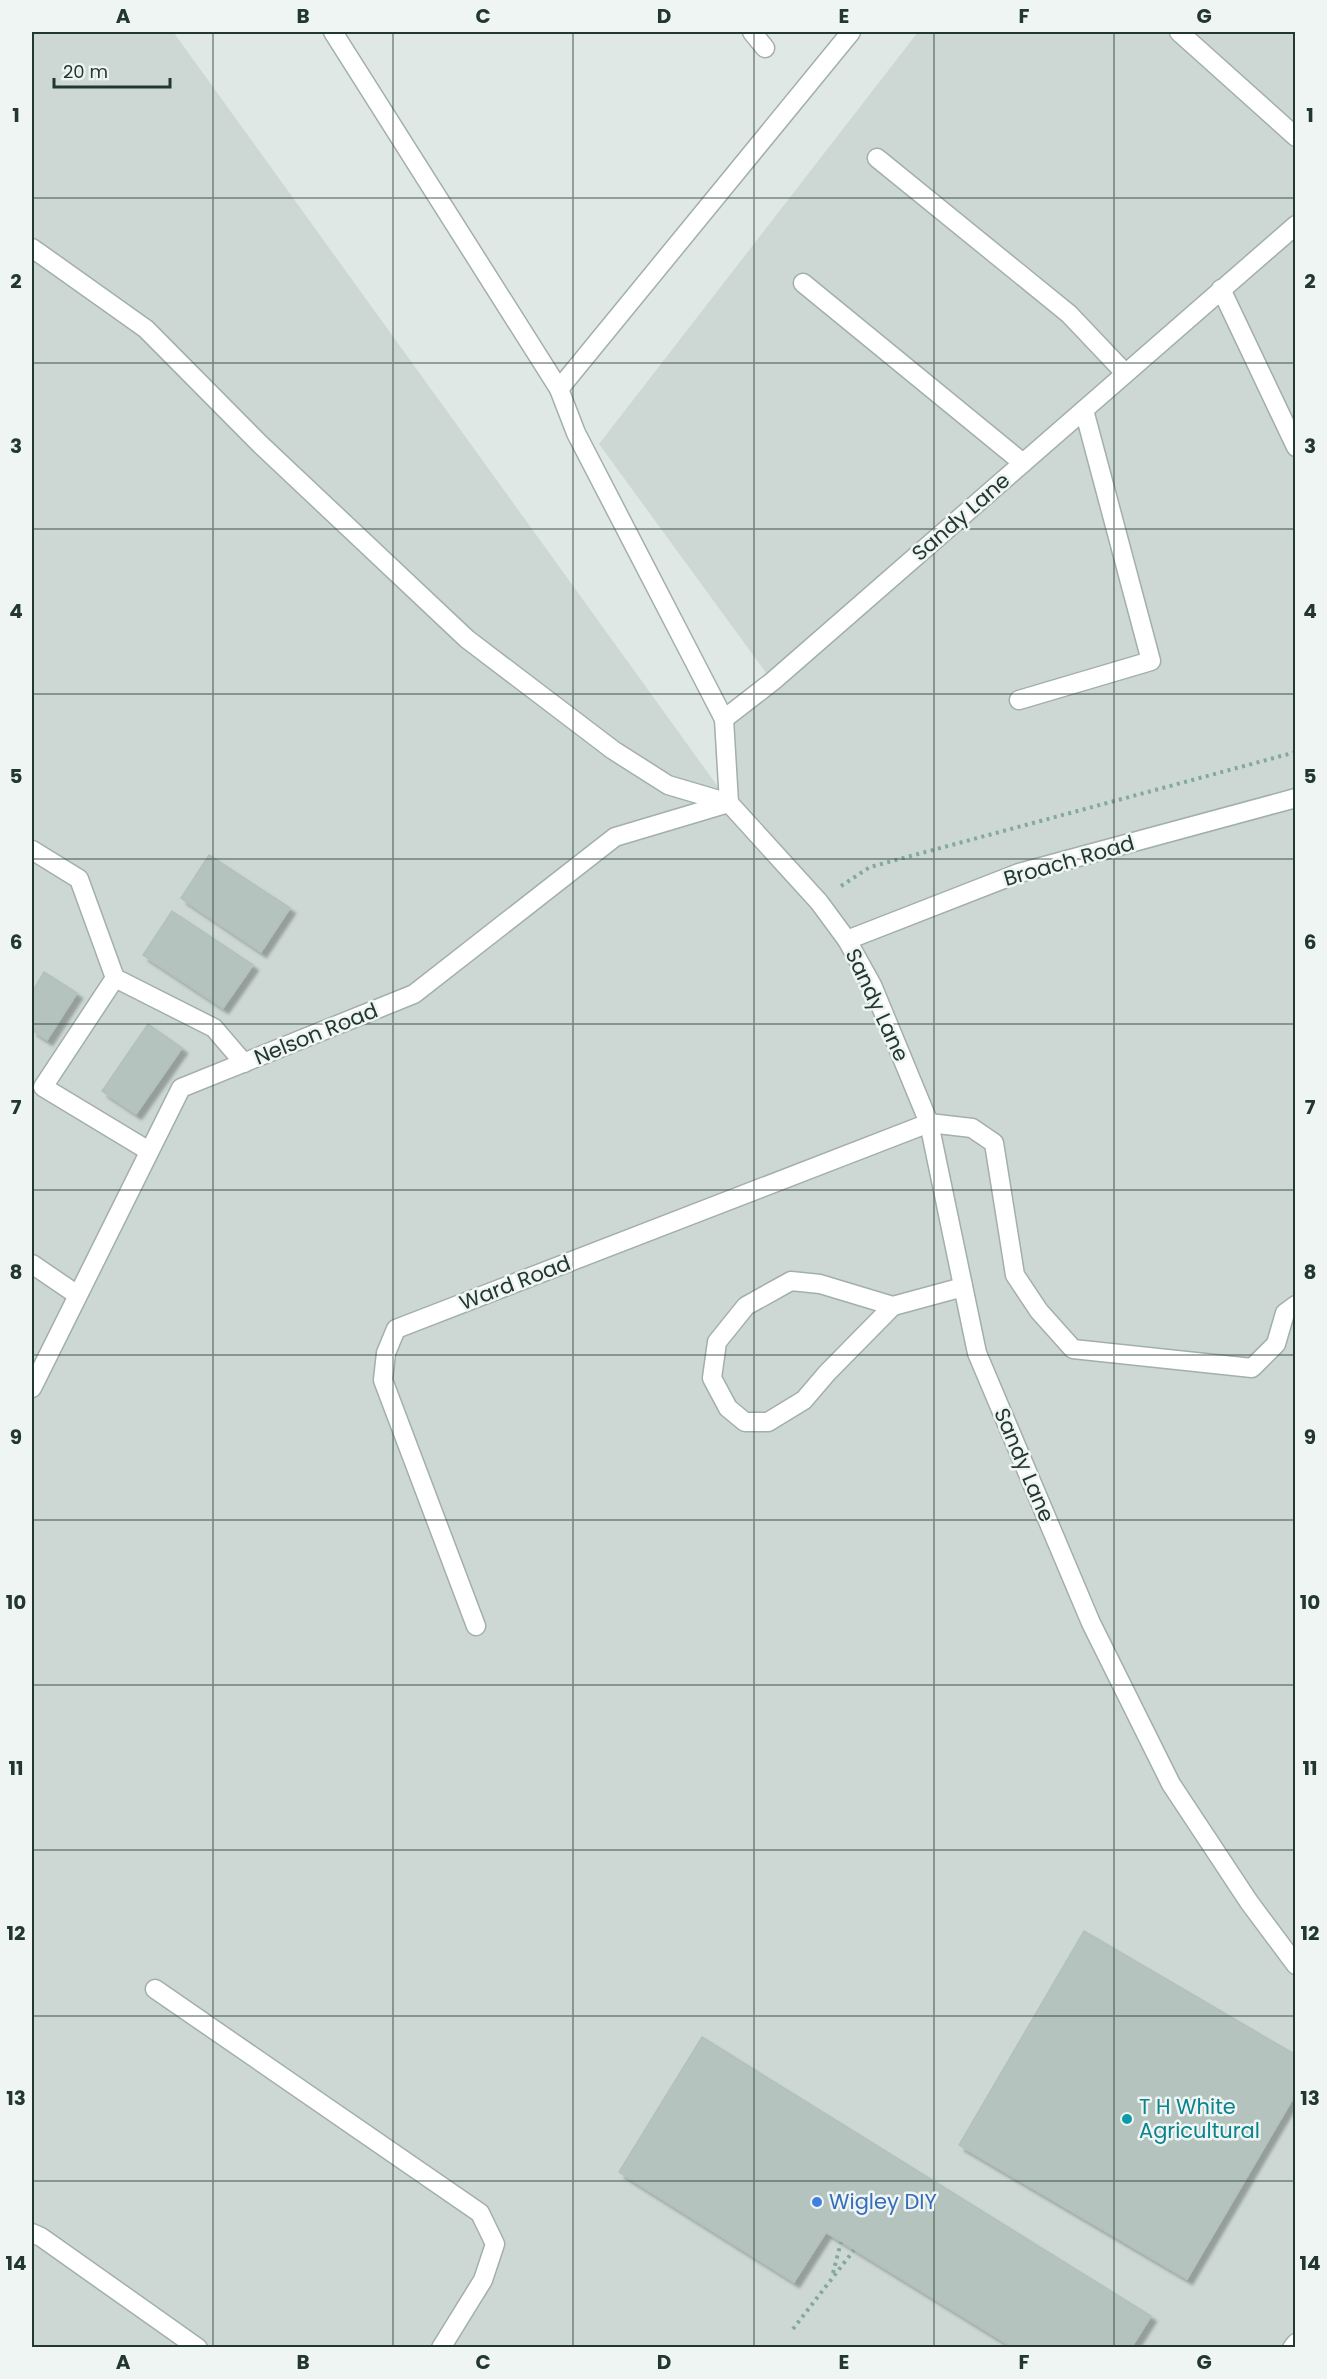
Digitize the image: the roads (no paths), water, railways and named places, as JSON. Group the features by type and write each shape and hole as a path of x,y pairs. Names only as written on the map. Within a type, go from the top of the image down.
{"street":[{"path":"32,248 146,329 260,444 467,639 613,750 668,785 729,803 724,719 576,433 559,389 333,32"},
{"path":"752,32 765,48"},
{"path":"559,389 851,32"},
{"path":"1179,32 1296,136"},
{"path":"877,158 1069,314 1125,373"},
{"name":"Sandy Lane","path":"724,719 773,681 1296,225"},
{"path":"803,283 1023,463"},
{"path":"1221,289 1296,447"},
{"path":"1019,700 1151,661 1084,410"},
{"name":"Broach Road","path":"847,940 1019,873 1296,798"},
{"name":"Sandy Lane","path":"729,803 819,902 847,940 872,985 929,1123 977,1353 1101,1643 1171,1784 1249,1902 1296,1965"},
{"name":"Nelson Road","path":"32,1388 76,1294 181,1088 414,994 615,837 729,803"},
{"path":"32,850 79,879 115,978 214,1028 244,1063"},
{"path":"115,978 43,1087 149,1151"},
{"path":"929,1123 972,1128 994,1143 1015,1275 1039,1311 1073,1349 1252,1368 1276,1344 1285,1313 1296,1305"},
{"name":"Ward Road","path":"476,1626 383,1380 386,1353 396,1329 929,1123"},
{"path":"32,1264 76,1294"},
{"path":"893,1306 820,1284 791,1281 746,1306 717,1342 712,1378 728,1408 745,1422 768,1422 804,1400 827,1373 893,1306 963,1287"},
{"path":"154,1989 480,2213 495,2244 483,2280 441,2348"},
{"path":"32,2233 41,2237 198,2348"},
{"path":"1292,2348 1296,2343"}],"place":[{"name":"T H White Agricultural","path":"1127,2119"},
{"name":"Wigley DIY","path":"817,2202"}]}
